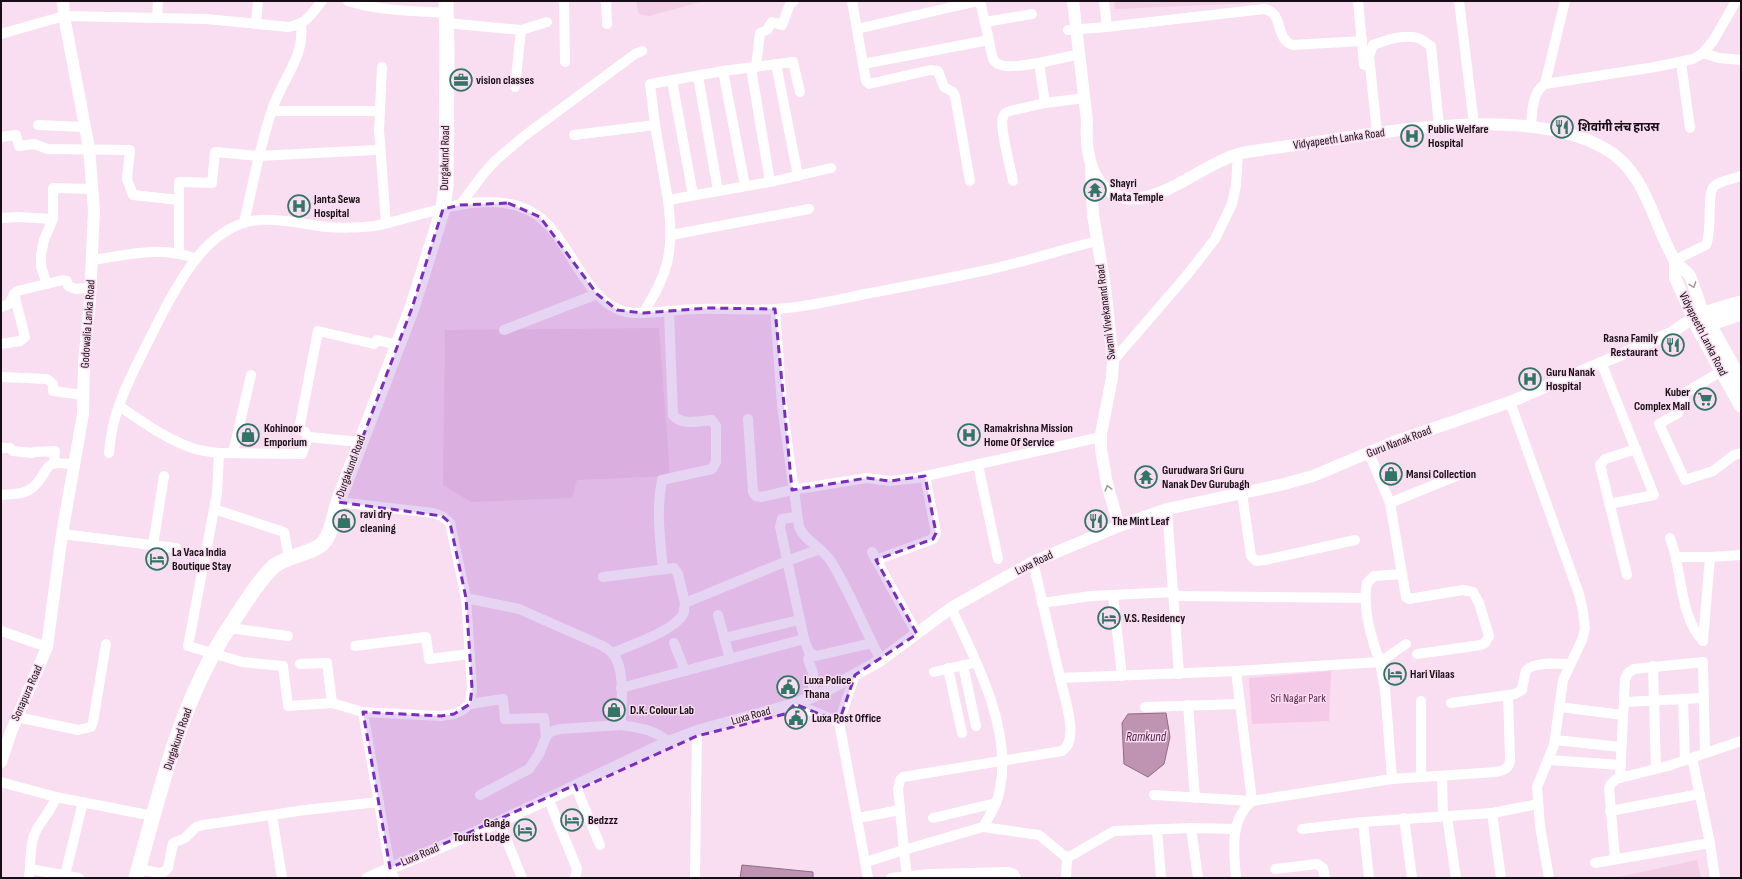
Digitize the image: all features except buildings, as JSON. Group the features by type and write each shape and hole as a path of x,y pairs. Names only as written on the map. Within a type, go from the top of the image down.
{"main road":[{"name":"Durgakund Road","path":"138,874 153,816 173,751 196,691 214,653 229,628 272,568 281,561 315,549 324,542 329,532 338,502 360,442 412,308 443,209 446,185 446,12"},
{"path":"1701,321 1741,303"},
{"path":"1701,321 1741,314"},
{"name":"Vidyapeeth Lanka Road","path":"1701,321 1722,371 1741,405"},
{"name":"Vidyapeeth Lanka Road","path":"1701,321 1741,382"}],"street":[{"name":"Godowalia Lanka Road","path":"48,647 62,534 83,414 84,362 91,287 94,210 89,148 64,16 63,1"},
{"path":"157,18 158,1"},
{"path":"256,24 258,1"},
{"path":"1,34 64,16 206,19 289,27 301,24 311,17 322,1"},
{"path":"348,1 363,6 405,11 446,12 521,30 547,22"},
{"path":"564,1 565,62"},
{"path":"606,1 607,24"},
{"path":"770,182 754,67 760,33 767,30 772,22 782,25 790,4 794,1"},
{"path":"852,1 866,81 869,84 930,70 938,71 944,87 953,92 955,96 970,181"},
{"path":"857,29 979,1 994,60 998,64 1008,66 1039,63 1071,56"},
{"path":"1066,1 1087,121 1086,136"},
{"path":"1074,1 1071,56 1081,123 1086,136"},
{"path":"1104,1 1107,27"},
{"path":"1358,1 1374,134"},
{"path":"1459,1 1474,124"},
{"path":"1545,84 1565,1"},
{"path":"1531,127 1537,92 1540,87 1545,84 1693,59 1703,53 1722,28 1736,1"},
{"path":"1072,30 1107,27 1259,5 1274,13 1278,18 1282,37 1292,45 1362,41"},
{"path":"985,22 1032,14"},
{"path":"244,223 259,156 272,111 297,59 301,43 301,24"},
{"path":"515,87 521,30"},
{"path":"1374,134 1369,56 1373,45 1386,40 1404,37 1418,38 1431,46 1439,126"},
{"path":"863,64 989,40"},
{"path":"460,205 484,173 523,137 634,54 642,51"},
{"path":"1703,53 1719,58 1741,60"},
{"path":"643,314 664,277 668,263 671,234 668,200 655,125 650,84 723,71 793,62 800,92"},
{"path":"1681,62 1690,128"},
{"path":"1039,63 1045,103"},
{"path":"776,64 798,176"},
{"path":"382,67 379,130 386,223"},
{"path":"723,71 745,186"},
{"path":"698,76 718,191"},
{"path":"672,81 693,195"},
{"path":"1013,181 1003,131 1003,117 1005,113 1045,103 1077,99"},
{"path":"272,111 380,110"},
{"path":"38,124 84,127"},
{"name":"Vidyapeeth Lanka Road","path":"1086,136 1091,167 1101,183 1110,192 1125,198 1142,198 1162,193 1211,165 1238,154 1439,126 1474,124 1531,127 1560,132 1586,140 1604,148 1621,160 1632,172 1642,188 1675,260 1675,278 1701,321"},
{"path":"574,135 655,125"},
{"path":"1,137 16,135 19,146 34,144 48,148 130,150 127,179 133,195 179,200"},
{"path":"179,254 179,182 212,183 215,152 259,156 375,150"},
{"path":"1113,361 1187,275 1215,239 1232,204 1236,185 1238,154"},
{"name":"Swami Vivekanand Road","path":"1091,167 1093,215 1105,286 1113,361 1111,385 1101,437 1103,466 1119,526"},
{"path":"668,200 770,182 831,168"},
{"path":"1675,260 1706,245 1710,232 1711,193 1714,187 1724,181 1741,176"},
{"path":"46,284 41,267 41,255 44,240 53,219 52,188 92,189"},
{"path":"109,453 115,418 119,406 141,356 164,310 196,259 208,246 226,231 244,223 277,221 346,228 386,223 460,205 491,201 508,203 532,212 540,217 550,228 597,294 607,303 618,310 629,313 643,314 708,308 775,310 808,305 989,270 1097,241"},
{"path":"671,234 809,209"},
{"path":"1,218 18,217 53,219"},
{"path":"92,260 151,251 179,254 196,259"},
{"path":"1,307 9,304 14,294 22,290 63,280 67,281 68,286 71,288 91,287"},
{"path":"1,344 20,341 25,337 14,294"},
{"path":"504,330 597,294"},
{"path":"775,310 782,405 796,517 801,533 820,549 835,568 881,660"},
{"path":"664,569 659,532 659,495 662,480 712,469 716,462 716,426 712,420 683,422 676,420 673,415 669,311"},
{"name":"Guru Nanak Road","path":"1119,526 1167,509 1313,476 1429,429 1510,402 1601,362 1701,321"},
{"path":"308,437 305,432 299,429 318,330 374,344 377,340 398,345"},
{"path":"1,348 1,353"},
{"path":"1601,362 1654,495 1609,504"},
{"path":"1722,371 1686,392 1678,413 1659,424 1684,480 1713,471 1734,455 1741,453"},
{"path":"233,453 251,375"},
{"path":"1,377 47,378 53,384 53,391 83,395"},
{"path":"1510,402 1579,594 1585,628 1582,640 1563,680 1555,740 1549,760 1537,787 1538,804 1549,878"},
{"path":"119,406 154,430 196,450 219,453 302,454 308,437"},
{"path":"748,419 753,492 756,496 761,497 792,490 867,478 890,481 925,476 978,466 1101,437"},
{"path":"308,437 360,442"},
{"path":"1,448 10,448 13,451 32,453 55,451 54,463"},
{"path":"1627,575 1600,469 1601,462 1605,459 1636,449"},
{"path":"219,453 219,478 188,646 242,662 283,666 288,706 332,703 363,712 441,716 454,714 463,710 470,704 503,699 505,719 544,718 546,737"},
{"path":"1369,453 1390,504 1406,597 1409,600 1463,590 1473,592 1479,603 1489,636 1485,643 1481,645 1417,654"},
{"path":"1,495 18,494 29,490 36,484 50,464 74,465"},
{"path":"978,466 998,559"},
{"path":"153,545 164,476"},
{"path":"917,634 874,556 933,539 936,533 925,476"},
{"path":"1390,504 1456,476"},
{"path":"1242,493 1249,549 1252,559 1265,560 1355,540"},
{"path":"338,502 433,513 442,516 450,523 466,598 472,688 470,704"},
{"path":"214,509 284,532 289,558"},
{"path":"1167,509 1179,674"},
{"path":"796,517 782,520 780,523 780,531 799,620 809,652 816,656 872,643"},
{"name":"Luxa Road","path":"368,878 390,874 549,800 668,742 795,704 813,697 881,660 951,608 1033,562 1119,526"},
{"path":"62,534 176,548"},
{"path":"1670,538 1676,557 1684,599 1691,621 1698,636 1703,641 1710,557"},
{"path":"685,603 786,561 820,549"},
{"path":"1676,557 1741,555"},
{"path":"907,876 898,784 903,777 1062,751 1070,743 1071,728 1033,562"},
{"path":"603,577 674,568 676,570 685,603 684,612 681,617 668,628 613,653"},
{"path":"1392,779 1386,689 1380,662 1370,632 1366,598 1367,583 1374,576 1402,574"},
{"path":"1042,603 1077,597 1174,594 1366,598"},
{"path":"1113,595 1122,676"},
{"path":"466,598 495,603 535,615 603,646 613,653 618,662 621,688 620,725"},
{"path":"951,608 985,681 994,711 1003,760 1000,788 996,803 983,828"},
{"path":"718,615 730,659"},
{"path":"724,638 799,620"},
{"path":"229,628 288,636"},
{"path":"1,631 48,647"},
{"path":"354,646 426,637 429,659 470,654"},
{"path":"621,688 804,639"},
{"path":"674,643 685,671"},
{"path":"17,717 78,730 91,727 106,644"},
{"path":"1060,678 1179,674 1380,662 1406,644"},
{"name":"Sonapura Road","path":"1,762 17,717 48,647"},
{"path":"808,659 812,673 813,697"},
{"path":"934,672 977,662"},
{"path":"1620,778 1625,679 1628,673 1634,669 1703,662 1705,753"},
{"path":"300,664 327,663 332,703"},
{"path":"1451,703 1515,694 1522,690 1526,673 1530,667 1540,664 1570,664"},
{"path":"963,665 976,726"},
{"path":"1654,666 1656,769"},
{"path":"948,668 962,733"},
{"path":"1236,671 1252,801"},
{"path":"855,675 839,722 868,878"},
{"path":"1154,795 1252,801 1392,779 1496,772 1507,768 1510,765 1508,696"},
{"path":"1624,702 1704,698"},
{"path":"1683,699 1689,759 1700,794 1710,843 1715,878"},
{"path":"1421,701 1421,777"},
{"path":"795,704 839,722"},
{"path":"1145,707 1240,704"},
{"path":"1188,705 1195,798"},
{"path":"1559,707 1623,715"},
{"path":"363,712 380,802 390,874 501,826 549,800 577,869 575,878"},
{"path":"480,795 529,769 539,754 546,737 550,732 560,729 620,725 652,731 662,736 668,742"},
{"path":"600,845 576,787 697,734 695,878"},
{"path":"1555,740 1621,747"},
{"path":"1615,859 1610,811 1609,788 1611,784 1620,778 1656,769 1741,742"},
{"path":"1549,760 1620,765"},
{"path":"1442,776 1445,816 1456,878"},
{"path":"1,782 56,797 153,816"},
{"path":"1610,811 1700,794"},
{"path":"56,797 52,808 37,829 34,836 30,874 65,875 79,878"},
{"path":"1236,878 1234,844 1236,829 1243,808 1252,801"},
{"path":"65,875 82,802"},
{"path":"138,874 164,872 168,868 173,843 189,836 196,828 203,825 380,802"},
{"path":"933,818 996,803"},
{"path":"1302,829 1404,818 1492,812 1538,804"},
{"path":"858,818 900,810"},
{"path":"1492,812 1501,878"},
{"path":"272,815 282,878"},
{"path":"1404,818 1412,878"},
{"path":"1363,822 1369,878"},
{"path":"501,826 522,878"},
{"path":"866,862 983,828 1039,835 1067,858"},
{"path":"1067,858 1114,832 1191,828 1236,829"},
{"path":"1191,828 1198,878"},
{"path":"1156,830 1162,878"},
{"path":"1595,863 1710,843"},
{"path":"1066,878 1067,858"},
{"path":"1275,869 1317,864 1323,868 1325,878"},
{"path":"891,878 907,876 957,876 1008,872 1014,874 1016,878"}],"highlighted area":[{"path":"508,203 540,217 597,294 617,310 643,313 708,308 775,309 792,490 867,478 890,481 925,476 936,533 933,539 876,560 917,634 855,675 839,722 795,704 785,714 697,736 577,790 575,785 390,868 363,712 441,716 454,714 470,704 472,688 466,598 450,523 442,516 338,502 412,308 443,209 460,205"}],"shaded area":[{"path":"636,1 704,1 649,16 639,14"},
{"path":"1114,1 1252,1 1253,3 1115,9"},
{"path":"659,328 670,476 577,480 572,498 471,502 443,485 445,330"},
{"path":"1697,860 1701,878 1614,878"}],"green space":[{"name":"Sri Nagar Park","path":"1331,671 1329,721 1252,724 1249,678"}],"water":[{"name":"Ramkund","path":"1166,713 1170,737 1164,764 1148,777 1124,764 1122,723 1128,714"},
{"path":"742,865 813,872 813,878 740,878"}],"place":[{"name":"vision classes","path":"461,80"},
{"name":"शिवांगी लंच हाउस","path":"1562,127"},
{"name":"Public Welfare Hospital","path":"1412,136"},
{"name":"Shayri Mata Temple","path":"1095,190"},
{"name":"Janta Sewa Hospital","path":"299,206"},
{"name":"Rasna Family Restaurant","path":"1673,345"},
{"name":"Guru Nanak Hospital","path":"1530,379"},
{"name":"Kuber Complex Mall","path":"1705,399"},
{"name":"Kohinoor Emporium","path":"248,435"},
{"name":"Ramakrishna Mission Home Of Service","path":"969,435"},
{"name":"Mansi Collection","path":"1391,474"},
{"name":"Gurudwara Sri Guru Nanak Dev Gurubagh","path":"1146,477"},
{"name":"ravi dry cleaning","path":"344,521"},
{"name":"The Mint Leaf","path":"1096,521"},
{"name":"La Vaca India Boutique Stay","path":"157,559"},
{"name":"V.S. Residency","path":"1109,618"},
{"name":"Hari Vilaas","path":"1395,674"},
{"name":"Luxa Police Thana","path":"788,687"},
{"name":"D.K. Colour Lab","path":"614,710"},
{"name":"Luxa Post Office","path":"796,718"},
{"name":"Bedzzz","path":"572,820"},
{"name":"Ganga Tourist Lodge","path":"525,830"}]}
